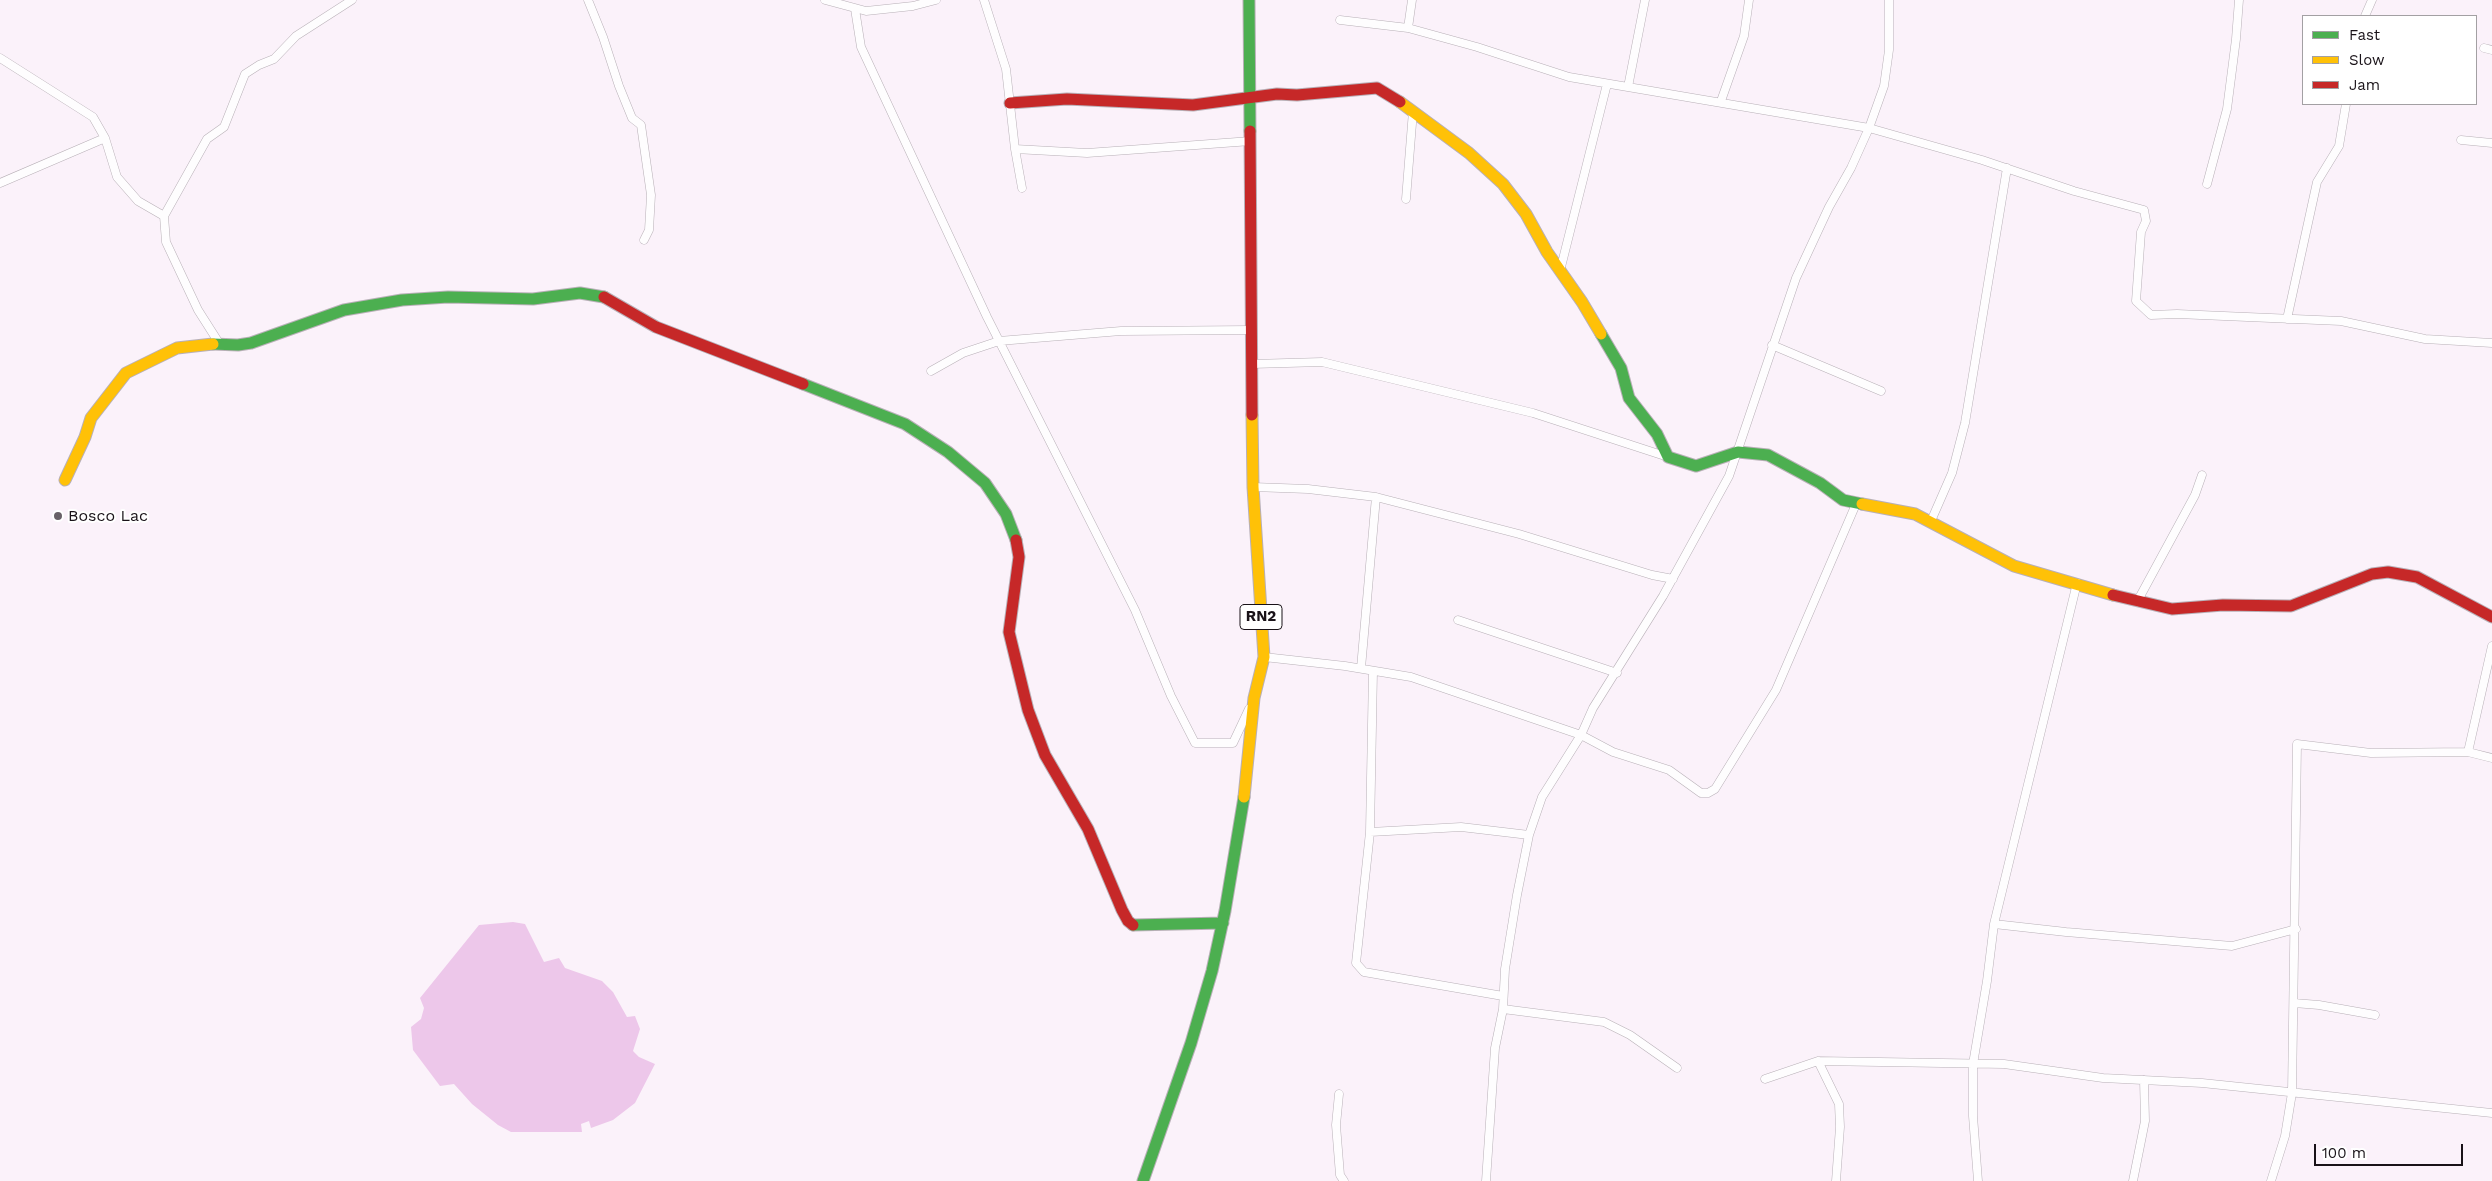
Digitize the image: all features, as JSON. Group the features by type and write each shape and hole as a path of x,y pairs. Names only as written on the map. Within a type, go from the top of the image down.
{"main road":[{"name":"RN2","path":"1143,1181 1196,1027 1223,923 1245,791 1254,698 1264,657 1253,487 1249,0"},
{"path":"1010,103 1067,99 1194,105 1250,97 1377,88 1413,111 1469,153 1503,184 1526,214 1621,368 1629,398 1657,434 1668,457 1696,466 1738,452 1768,455 1820,483 1836,497 1856,504 1915,514 2014,566 2137,602 2180,610 2223,605 2291,606 2372,574 2388,572 2416,577 2452,594 2492,617"},
{"path":"65,480 85,437 91,418 126,373 177,348 219,343 238,345 251,343 344,310 402,300 448,297 533,299 580,293 605,297 656,326 714,351 802,382 905,424 948,452 985,483 1006,514 1015,533 1019,558 1009,632 1028,710 1045,755 1088,830 1112,890 1128,920 1135,926 1223,923"}],"street":[{"path":"219,343 198,310 166,242 164,216 207,139 224,127 245,74 259,64 274,59 296,36 352,0"},
{"path":"588,0 625,102 632,118 641,125 652,195 649,230 644,240"},
{"path":"826,0 855,9 890,9 936,0"},
{"path":"984,0 1006,70 1015,149 1022,188"},
{"path":"1408,28 1412,0"},
{"path":"1628,87 1645,0"},
{"path":"1721,101 1744,36 1749,0"},
{"path":"1486,1181 1495,1048 1503,1009 1503,996 1517,896 1529,835 1542,797 1581,735 1593,708 1617,673 1673,578 1729,476 1772,346 1811,244 1869,128 1884,86 1889,50 1889,0"},
{"path":"2207,184 2227,109 2236,38 2238,0"},
{"path":"2365,15 2372,0"},
{"path":"855,9 861,47 999,341 1135,610 1171,696 1195,743 1234,743 1254,698"},
{"path":"1340,20 1408,28 1477,47 1569,77 1721,101 1869,128 2007,168 2074,191 2144,210 2146,221 2141,232 2136,301 2151,315 2178,314 2341,321 2425,339 2492,344"},
{"path":"0,58 93,117 105,138 117,177 138,202 164,216"},
{"path":"1560,271 1607,84"},
{"path":"2287,319 2317,182 2339,146 2346,105"},
{"path":"1406,199 1413,111"},
{"path":"0,183 105,138"},
{"path":"1015,149 1087,153 1250,140"},
{"path":"2460,140 2492,143"},
{"path":"1931,521 1952,473 1965,423 2007,168"},
{"path":"931,371 963,353 999,341 1121,331 1252,330"},
{"path":"1772,346 1881,391"},
{"path":"1252,364 1322,362 1533,413 1668,457"},
{"path":"2137,602 2195,495 2202,475"},
{"path":"1253,487 1308,488 1376,497 1519,534 1652,575 1673,578"},
{"path":"1361,668 1376,497"},
{"path":"1264,657 1361,668 1411,677 1581,735 1613,752 1669,770 1701,793 1708,793 1715,789 1776,690 1856,504"},
{"path":"1978,1181 1973,1116 1973,1064 1987,982 1994,924 2077,583"},
{"path":"1458,620 1617,673"},
{"path":"2468,752 2492,646"},
{"path":"1373,670 1370,832 1356,962 1364,972 1503,996"},
{"path":"2271,1181 2285,1136 2292,1094 2298,744 2371,753 2468,752 2492,758"},
{"path":"1370,832 1460,827 1529,835"},
{"path":"1994,924 2232,946 2296,929"},
{"path":"2294,1003 2318,1005 2375,1015"},
{"path":"1503,1009 1604,1022 1630,1035 1677,1068"},
{"path":"1818,1061 1839,1104 1840,1127 1836,1181"},
{"path":"1765,1079 1818,1061 2014,1065 2096,1077 2202,1083 2292,1094 2492,1113"},
{"path":"2133,1181 2144,1121 2144,1080"},
{"path":"1339,1094 1336,1125 1340,1175 1344,1181"}],"shaded area":[{"path":"513,922 525,924 544,962 559,958 565,968 602,981 613,992 627,1017 635,1016 640,1029 633,1051 639,1057 655,1064 635,1103 613,1120 591,1128 589,1121 581,1124 582,1132 511,1132 498,1125 472,1104 454,1084 440,1086 413,1050 411,1027 421,1019 424,1008 420,998 479,925"}],"traffic: fast":[{"path":"1249,0 1250,131"},
{"path":"213,344 238,345 251,343 344,310 402,300 448,297 533,299 580,293 604,297"},
{"path":"1601,334 1621,368 1629,398 1657,434 1668,457 1696,466 1738,452 1768,455 1820,483 1843,500 1862,504"},
{"path":"803,384 905,424 948,452 985,483 1006,514 1016,540"},
{"path":"1143,1181 1191,1043 1212,971 1225,911 1244,797"},
{"path":"1133,925 1223,923"}],"traffic: slow":[{"path":"1400,102 1469,153 1503,184 1526,214 1547,252 1582,302 1601,334"},
{"path":"65,480 85,437 91,418 126,373 177,348 213,344"},
{"path":"1244,797 1254,698 1264,657 1253,487 1252,415"},
{"path":"1862,504 1915,514 2014,566 2113,595"}],"traffic: jam":[{"path":"1010,103 1067,99 1193,105 1277,94 1297,95 1377,88 1400,102"},
{"path":"1250,131 1252,415"},
{"path":"604,297 656,327 803,384"},
{"path":"1016,540 1019,557 1009,632 1028,710 1045,755 1088,829 1122,910 1128,921 1133,925"},
{"path":"2113,595 2172,609 2223,605 2291,606 2372,574 2388,572 2417,577 2492,617"}],"place":[{"name":"Bosco Lac","path":"58,516"}]}
